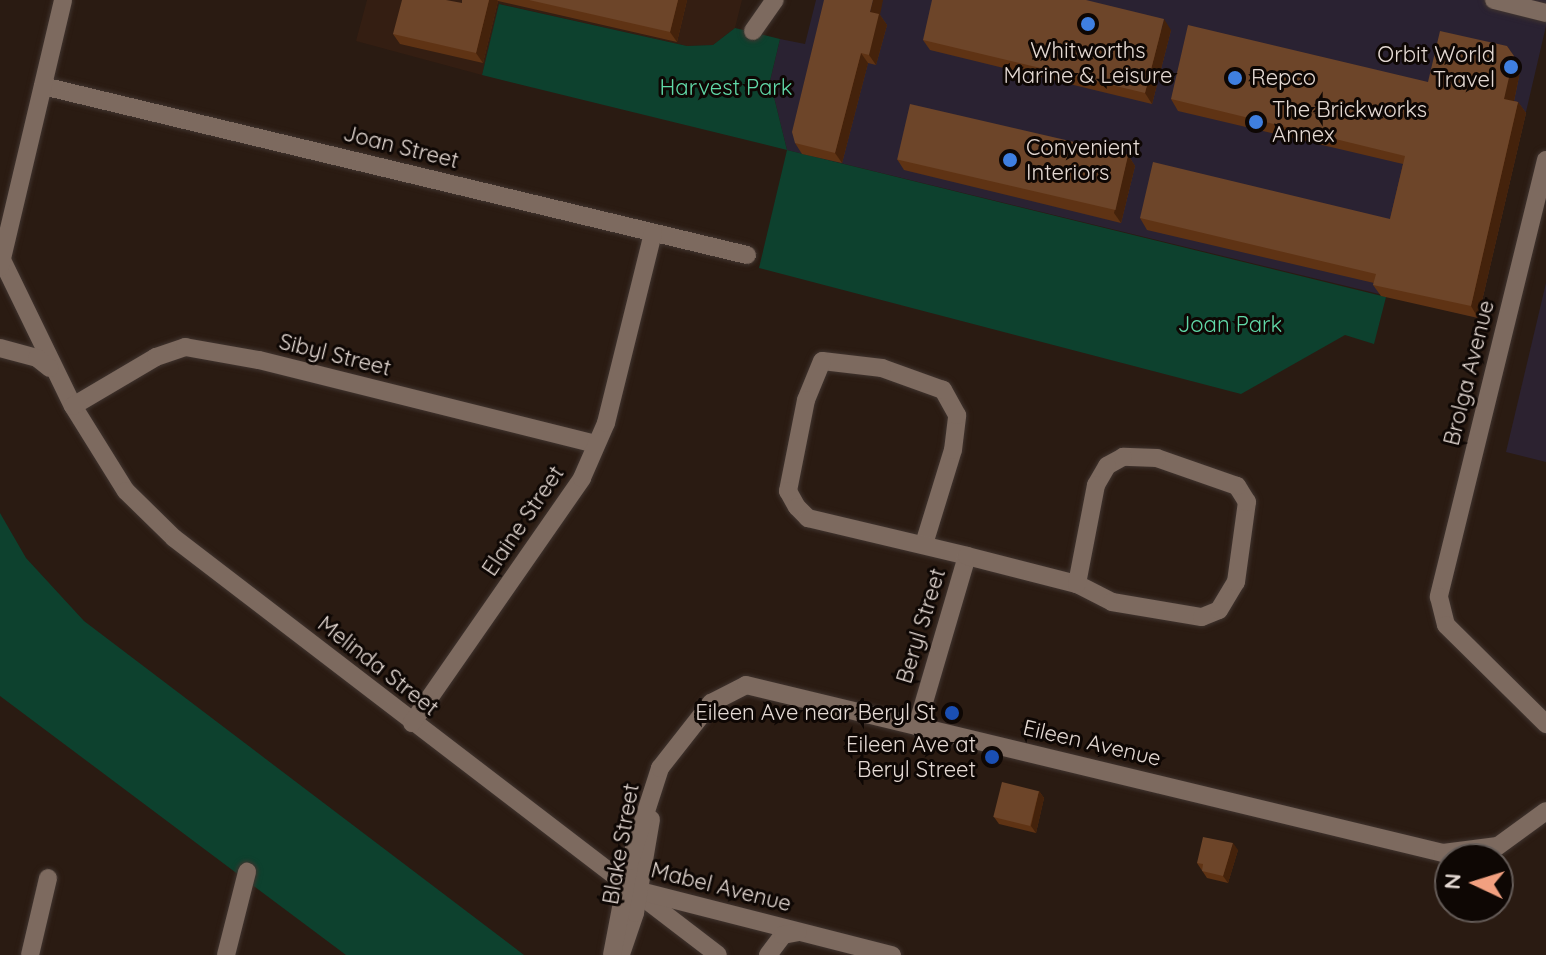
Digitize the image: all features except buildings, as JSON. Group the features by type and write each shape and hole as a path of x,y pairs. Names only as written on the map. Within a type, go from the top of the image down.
{"street":[{"path":"1,263 63,0"},
{"path":"753,31 775,0"},
{"path":"1494,0 1546,13"},
{"name":"Joan Street","path":"43,86 747,255"},
{"name":"Brolga Avenue","path":"1546,160 1439,597 1446,625 1546,724"},
{"name":"Elaine Street","path":"412,723 582,478 606,423 653,233"},
{"name":"Melinda Street","path":"1,263 54,373 126,491 174,538 718,955"},
{"name":"Sibyl Street","path":"73,406 156,357 185,347 259,360 596,444"},
{"path":"0,348 37,358 54,373"},
{"path":"924,544 953,450 957,415 943,390 882,368 822,361 806,400 788,491 797,507 808,518 967,556"},
{"name":"Beryl Street","path":"917,726 967,556 1077,584 1112,602 1202,617 1219,610 1236,582 1247,502 1237,486 1157,458 1123,457 1107,466 1096,485 1077,584"},
{"name":"Eileen Avenue","path":"657,777 711,703 746,685 1443,853 1498,846 1546,811"},
{"name":"Blake Street","path":"621,955 657,777"},
{"path":"226,955 247,872"},
{"path":"30,955 48,878"},
{"name":"Blake Street","path":"612,955 634,889"},
{"name":"Mabel Avenue","path":"634,889 769,920 798,932 892,955"},
{"name":"Mabel Avenue","path":"768,955 780,936 798,932"}],"shaded area":[{"path":"367,0 742,0 735,28 713,45 687,46 500,4 482,75 356,41"},
{"path":"816,0 1546,0 1546,26 1478,318 787,150 770,81 780,39 805,44"},
{"path":"1546,283 1546,462 1506,452"}],"green space":[{"name":"Harvest Park","path":"499,4 687,46 713,45 735,28 780,39 770,81 787,150 482,75"},
{"name":"Joan Park","path":"787,150 1386,297 1374,344 1345,335 1241,394 759,268"},
{"path":"0,513 26,558 84,621 524,955 346,955 0,696"}],"place":[{"name":"Whitworths Marine & Leisure","path":"1088,24"},
{"name":"Orbit World Travel","path":"1511,67"},
{"name":"Repco","path":"1235,78"},
{"name":"The Brickworks Annex","path":"1256,122"},
{"name":"Convenient Interiors","path":"1010,160"},
{"name":"Eileen Ave near Beryl St","path":"952,713"},
{"name":"Eileen Ave at Beryl Street","path":"992,757"}]}
